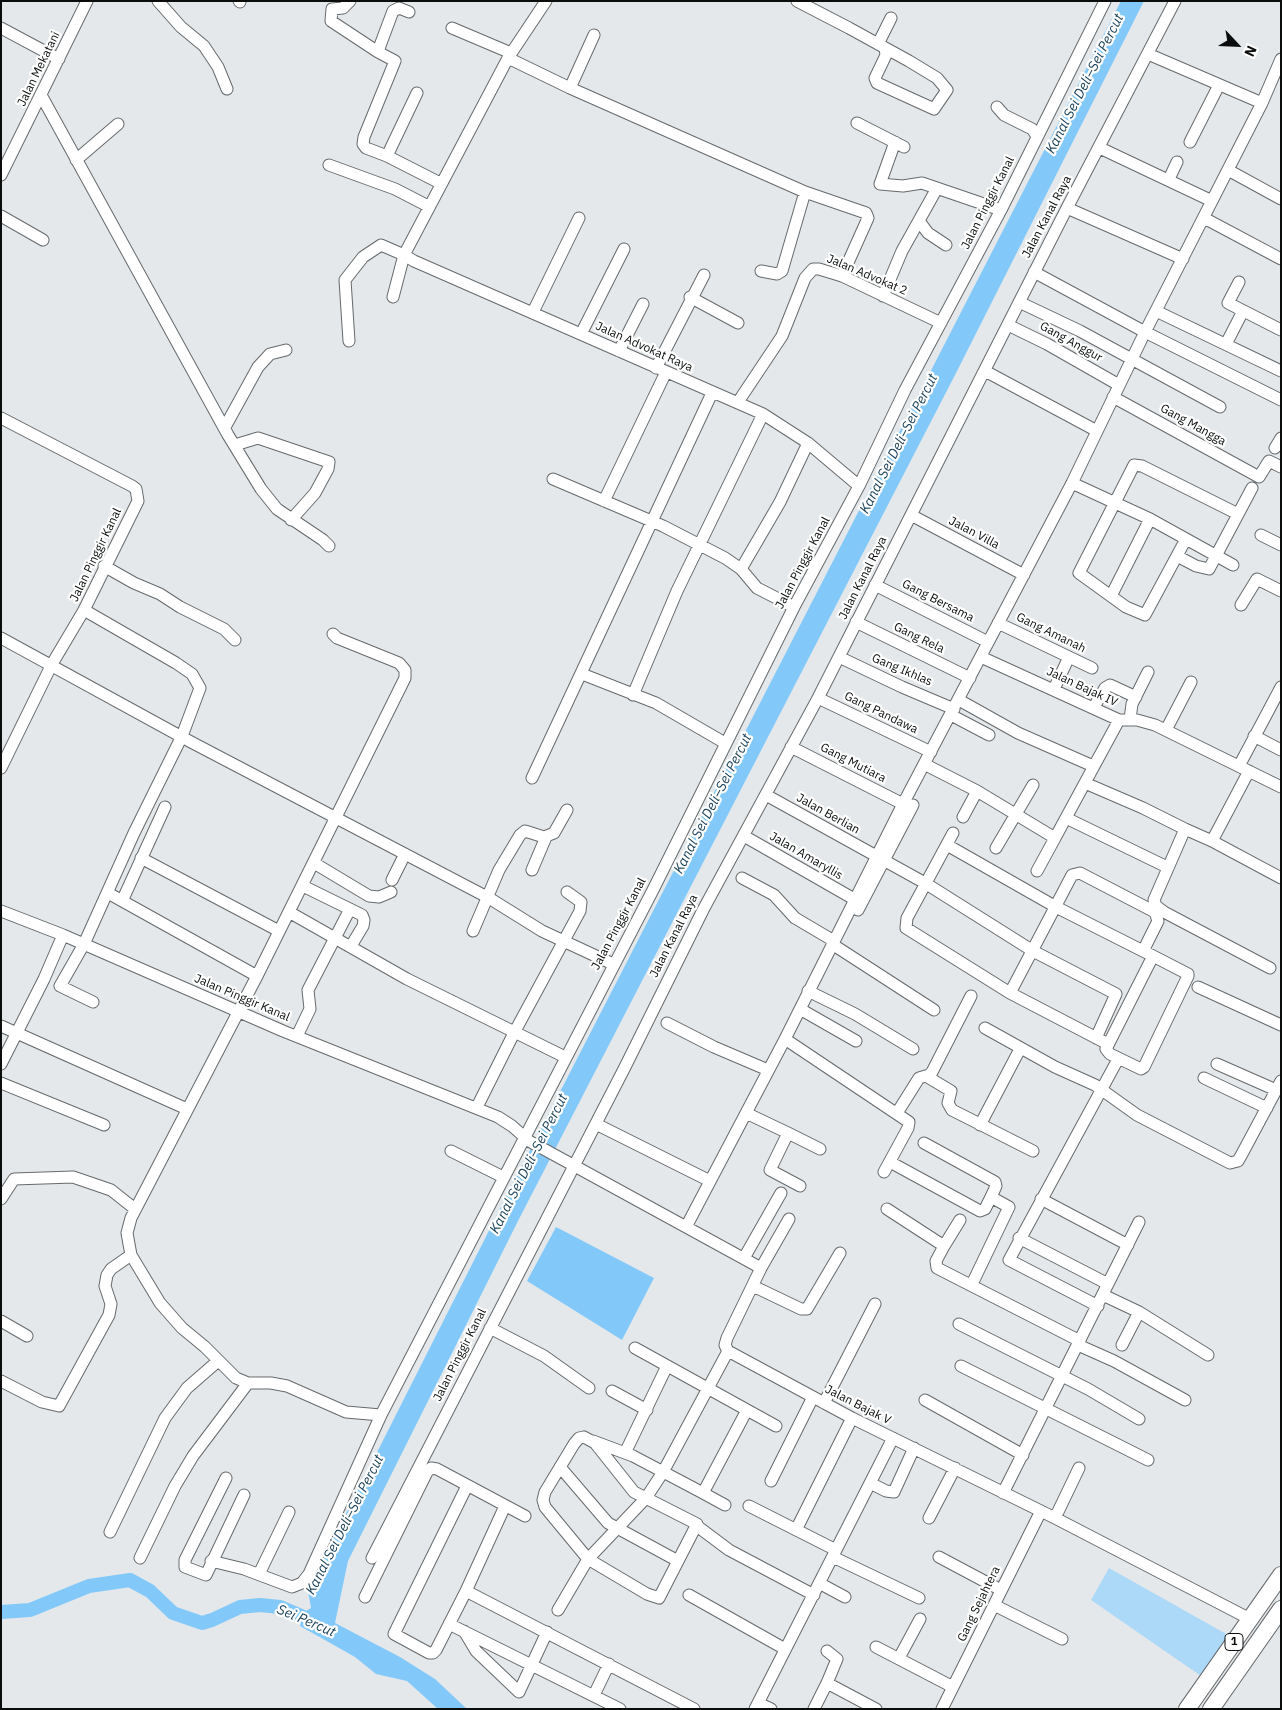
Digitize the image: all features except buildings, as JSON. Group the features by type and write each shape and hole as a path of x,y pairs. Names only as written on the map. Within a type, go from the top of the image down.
{"highway":[{"name":"1","path":"1187,1709 1281,1575"},
{"name":"1","path":"1211,1709 1281,1609"}],"street":[{"name":"Jalan Mekatani","path":"1,175 87,1"},
{"path":"158,1 182,27 204,46 218,67 226,90"},
{"path":"350,1 343,8 332,9 332,21 378,52 395,61 363,141 366,148 387,156 440,183"},
{"path":"394,297 404,255 428,206 509,55 546,1"},
{"path":"797,1 881,46 932,75 944,84 946,93 934,109 877,83 875,78 886,55 881,46 891,18"},
{"name":"Jalan Kanal Raya","path":"571,1165 596,1124 703,910 818,698 1034,272 1175,1"},
{"name":"Jalan Pinggir Kanal","path":"259,1574 292,1587 300,1585 306,1579 381,1416 503,1177 526,1139 565,1057 656,882 794,607 859,486 941,323 1001,210 1102,2"},
{"path":"378,52 393,11 399,8 410,12"},
{"path":"1,28 59,59"},
{"path":"452,28 509,55 570,88 805,192 868,215 842,276"},
{"path":"570,88 594,35"},
{"path":"1148,54 1262,104"},
{"path":"686,1227 785,1039 833,942 856,905 908,804 924,764 1072,484 1131,359 1262,104 1281,59"},
{"path":"1190,142 1219,85"},
{"path":"387,156 417,93"},
{"path":"41,95 235,445 267,499 291,520 323,540 329,546"},
{"path":"997,107 1004,115 1032,129 1037,136"},
{"path":"856,123 900,144 880,184 904,186 920,183 936,190 1001,210"},
{"path":"76,160 118,124"},
{"path":"1100,148 1169,179 1212,202"},
{"path":"1169,179 1177,162"},
{"path":"329,165 395,189 428,206"},
{"path":"1228,170 1281,199"},
{"path":"883,296 902,250 936,190"},
{"path":"761,271 777,274 782,272 805,192"},
{"path":"1067,208 1183,259"},
{"path":"1,216 43,240"},
{"path":"533,312 579,218"},
{"path":"1204,218 1281,259"},
{"path":"920,221 928,233 946,245"},
{"name":"Jalan Advokat Raya","path":"349,341 345,280 363,257 381,244 414,261 763,414 808,442 859,486"},
{"path":"581,334 624,249"},
{"name":"Jalan Advokat 2","path":"738,402 782,336 805,278 810,272 819,269 842,276 941,323"},
{"path":"1034,272 1145,332 1281,400"},
{"path":"604,501 690,298 704,275"},
{"path":"1239,282 1228,303 1281,330"},
{"path":"690,298 738,323"},
{"path":"1019,302 1080,331 1220,407"},
{"path":"619,350 643,304"},
{"path":"1226,344 1243,310"},
{"path":"1156,311 1281,371"},
{"name":"Gang Anggur","path":"1008,325 1047,344 1119,385"},
{"path":"225,427 258,367 270,354 286,350"},
{"path":"985,371 1097,431"},
{"path":"532,778 582,674 650,521 712,392"},
{"name":"Gang Mangga","path":"1113,397 1259,477 1269,461 1281,467"},
{"path":"633,695 698,545 763,414"},
{"name":"Jalan Pinggir Kanal","path":"1,418 136,489 137,504 104,566 84,610 52,664 1,768"},
{"path":"235,445 258,438 329,462 328,469 315,493 291,520"},
{"path":"741,569 780,502 808,442"},
{"path":"1186,539 1145,615 1126,607 1079,573 1113,502 1131,469 1136,464 1238,514"},
{"path":"554,478 650,521 698,545 741,569 757,588 794,607"},
{"path":"1072,484 1150,519 1233,565"},
{"path":"1178,556 1206,570 1252,488"},
{"name":"Jalan Villa","path":"910,515 1024,575"},
{"path":"1111,596 1150,519"},
{"path":"1262,535 1281,544"},
{"path":"104,566 224,629 235,640"},
{"path":"1241,605 1256,579 1281,591"},
{"name":"Gang Bersama","path":"875,585 988,642"},
{"path":"84,610 176,663 192,674 200,688 198,698 182,736 134,833 84,944 60,986 93,1002"},
{"name":"Gang Rela","path":"856,622 970,678"},
{"name":"Gang Amanah","path":"998,623 1092,668"},
{"path":"333,634 337,638 399,663 405,673 314,863 135,1209 128,1228 131,1255 151,1290 173,1320 236,1378 248,1383 272,1383 287,1386 346,1412 381,1416"},
{"path":"1,638 488,898 542,931 613,964"},
{"name":"Gang Ikhlas","path":"839,657 902,687 955,708"},
{"name":"Jalan Bajak IV","path":"981,657 1094,707 1125,719 1166,730 1281,787"},
{"path":"1054,689 1070,658"},
{"path":"1037,871 1093,766 1125,719 1148,672"},
{"path":"582,674 656,703 725,743"},
{"path":"1166,730 1190,682"},
{"path":"1094,707 1105,688 1110,685 1136,697"},
{"path":"1212,841 1244,768 1254,736 1278,700 1281,687"},
{"name":"Gang Pandawa","path":"818,698 931,752"},
{"path":"955,708 989,735"},
{"path":"955,708 1018,732 1093,766"},
{"path":"1254,736 1281,750"},
{"name":"Gang Mutiara","path":"791,747 908,804"},
{"path":"924,764 977,791 1056,838"},
{"path":"1085,783 1212,841 1281,878"},
{"path":"996,848 1033,785"},
{"path":"962,817 977,791"},
{"name":"Jalan Berlian","path":"766,795 925,883 1033,951 1117,994 1096,1038"},
{"path":"123,899 165,807"},
{"path":"532,870 546,837 554,833 567,810"},
{"path":"1066,818 1167,866"},
{"path":"1185,829 1154,896 1154,903 1158,908 1270,968"},
{"path":"473,931 499,870 520,835 526,831 546,837"},
{"path":"953,833 906,922 908,931 1010,993 1108,1044"},
{"name":"Jalan Amaryllis","path":"744,836 856,905"},
{"path":"947,845 1056,907 1148,953 1189,976 1144,1067 1140,1068 1110,1054 1106,1050 1108,1044 1148,953 1158,916 1149,908 1123,894 1077,873 1069,878 1056,907 1010,993"},
{"path":"314,863 369,896 379,897 391,886 405,854"},
{"path":"141,858 279,931"},
{"path":"742,878 774,895 795,918 934,1010"},
{"path":"302,886 362,915 364,920 351,946"},
{"path":"477,1107 582,905 579,900 567,892"},
{"path":"108,893 123,899 257,976"},
{"path":"297,1036 310,1009 308,990 350,909"},
{"name":"Jalan Pinggir Kanal","path":"1,911 63,935 297,1036 477,1107 512,1126 526,1139"},
{"path":"289,912 407,979 565,1057"},
{"path":"1,1064 44,979 63,935"},
{"path":"1198,987 1281,1025"},
{"path":"808,991 855,1014 913,1049"},
{"path":"898,1113 919,1078 932,1072 972,996"},
{"path":"800,1009 856,1041"},
{"path":"667,1023 714,1047 768,1070"},
{"path":"1,1026 187,1109"},
{"path":"985,1028 1020,1049 1095,1085 1137,1115 1232,1163 1238,1160 1243,1152 1278,1085 1217,1064"},
{"path":"785,1039 898,1113 910,1124 887,1167 980,1211 985,1209 996,1186 994,1182 924,1143"},
{"path":"980,1124 1020,1049"},
{"path":"1117,1061 1019,1238 1010,1256 1010,1262 1100,1301 1139,1312 1208,1356"},
{"path":"926,1076 950,1091 949,1108 1033,1151"},
{"path":"1204,1078 1267,1108"},
{"path":"1,1083 104,1125"},
{"path":"746,1113 820,1149"},
{"path":"596,1124 710,1181"},
{"path":"788,1133 770,1170 800,1186"},
{"path":"526,1139 761,1268"},
{"path":"451,1151 503,1177"},
{"name":"Jalan Pinggir Kanal","path":"372,1558 571,1165"},
{"path":"1,1199 6,1178 53,1176 80,1178 110,1190 135,1209"},
{"path":"744,1258 782,1193"},
{"path":"972,1284 1009,1210 1007,1205 991,1197"},
{"path":"1041,1199 1128,1245"},
{"path":"886,1209 896,1218 944,1246"},
{"path":"558,1610 588,1559 646,1498 663,1472 728,1351 725,1345 727,1338 761,1268 789,1219"},
{"path":"960,1220 935,1264 937,1268 972,1284 1185,1400"},
{"path":"1003,1493 1139,1222"},
{"path":"1019,1238 1108,1284"},
{"path":"752,1286 802,1309 806,1309 840,1253"},
{"path":"1,1381 42,1402 59,1406 109,1315 111,1304 106,1286 107,1275 111,1269 131,1255"},
{"path":"824,1403 875,1304"},
{"path":"1122,1345 1139,1312"},
{"path":"1,1321 27,1336"},
{"path":"959,1324 1139,1419"},
{"path":"490,1328 544,1356 589,1388"},
{"path":"635,1348 776,1426"},
{"name":"Jalan Bajak V","path":"728,1351 852,1418 1055,1518 1250,1619"},
{"path":"110,1532 165,1418 187,1388 218,1361"},
{"path":"625,1453 668,1366"},
{"path":"961,1366 1148,1460"},
{"path":"140,1558 170,1494 193,1456 248,1383"},
{"path":"612,1391 647,1410"},
{"path":"771,1481 813,1397"},
{"path":"925,1400 1023,1454"},
{"path":"703,1493 747,1410"},
{"path":"796,1530 852,1418"},
{"path":"697,1526 661,1596 657,1598 588,1559 544,1503 545,1492 578,1438 584,1437 625,1453 725,1505"},
{"path":"771,1709 756,1706 893,1438"},
{"path":"592,1440 634,1492 691,1519 697,1526 729,1550 814,1595"},
{"path":"870,1483 886,1491 894,1492 914,1448"},
{"path":"560,1467 602,1518 616,1528 678,1561"},
{"path":"929,1518 955,1468"},
{"path":"1055,1518 1079,1468"},
{"path":"365,1597 429,1470 437,1469 525,1516"},
{"path":"226,1478 184,1565 204,1576 244,1495"},
{"path":"467,1486 394,1634 432,1654 466,1591 505,1506"},
{"path":"749,1506 796,1530 835,1554 920,1598"},
{"name":"Gang Sejahtera","path":"942,1709 1041,1511"},
{"path":"212,1561 259,1574 289,1512"},
{"path":"938,1557 1001,1590"},
{"path":"820,1583 845,1597"},
{"path":"466,1591 694,1709"},
{"path":"689,1596 785,1649"},
{"path":"994,1604 1062,1639"},
{"path":"899,1658 920,1619"},
{"path":"449,1624 620,1709"},
{"path":"464,1631 476,1651 519,1692 547,1632"},
{"path":"876,1647 953,1686"},
{"path":"814,1709 837,1659 827,1651"},
{"path":"594,1695 609,1664"},
{"path":"827,1683 876,1709"}],"shaded area":[{"path":"1109,1568 1228,1635 1201,1676 1091,1600"}],"water":[{"name":"Kanal Sei Deli–Sei Percut","path":"1121,1 1144,1 955,375 519,1219 348,1561 335,1623 400,1657 435,1679 467,1709 438,1709 407,1681 376,1674 355,1657 300,1626 306,1611 311,1608 308,1591 508,1193"},
{"path":"556,1227 654,1278 622,1340 527,1281"}],"waterway":[{"name":"Sei Percut","path":"1,1612 30,1610 89,1586 130,1580 150,1591 173,1613 202,1623 240,1607 260,1605 280,1607 320,1624"}]}
